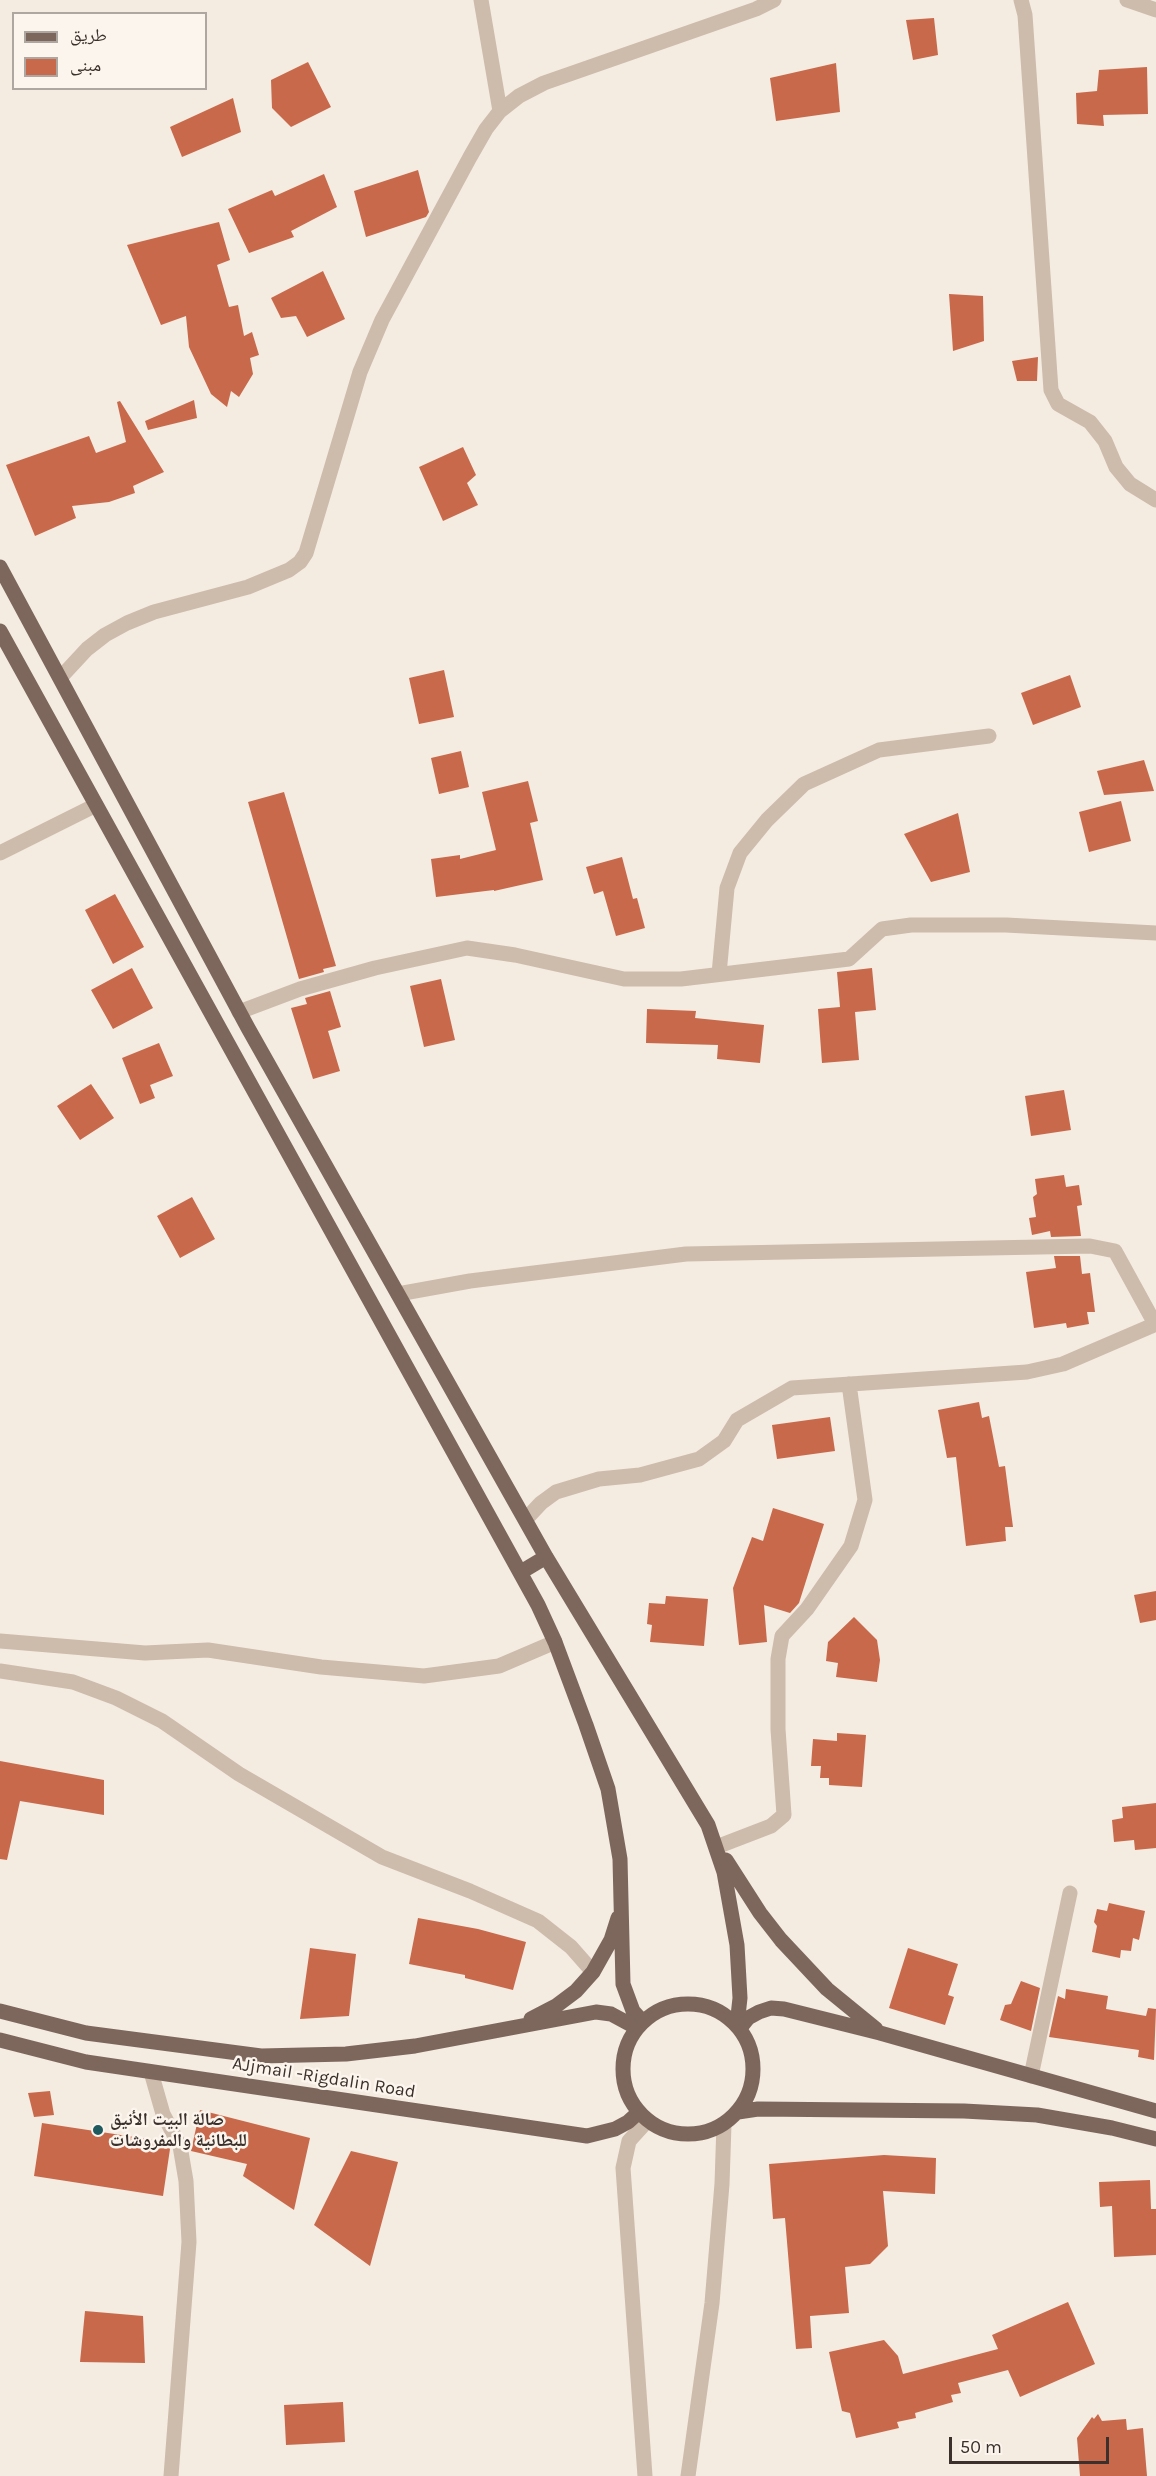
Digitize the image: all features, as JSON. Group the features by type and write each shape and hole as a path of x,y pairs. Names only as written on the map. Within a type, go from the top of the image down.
{"main road":[{"path":"0,567 239,1012 546,1557 708,1825 741,1885 781,1940 827,1989 880,2033"},
{"path":"0,631 521,1572 555,1642 608,1789 620,1859 623,1901 623,1984 640,2025"},
{"path":"521,1572 546,1557"},
{"path":"708,1825 724,1872 737,1945 740,1998 738,2027"},
{"path":"508,2028 556,2006 576,1991 592,1972 611,1940 623,1901"},
{"path":"690,2004 716,2010 738,2027 749,2045 754,2064 750,2089 738,2112 724,2124 705,2132 685,2134 672,2132 643,2116 630,2099 623,2070 624,2055 640,2025 665,2008 690,2004"},
{"path":"738,2027 759,2012 777,2008 880,2033 1156,2111"},
{"name":"AJjmail -Rigdalin Road","path":"0,2011 86,2032 261,2056 346,2054 415,2046 596,2012 611,2014 640,2025"},
{"name":"AJjmail -Rigdalin Road","path":"0,2040 86,2062 586,2136 615,2129 643,2116"},
{"path":"738,2112 758,2109 963,2111 1037,2115 1112,2128 1156,2139"}],"street":[{"path":"481,0 500,111"},
{"path":"61,677 87,649 105,635 127,623 154,612 248,586 289,570 300,562 306,553 360,372 382,320 481,138 500,111 519,96 544,83 756,9 774,0"},
{"path":"1021,0 1026,15 1051,390 1058,404 1090,422 1105,441 1116,467 1130,484 1156,500"},
{"path":"1127,0 1156,10"},
{"path":"719,974 727,888 740,853 767,820 804,784 879,750 989,736"},
{"path":"0,853 96,805"},
{"path":"239,1012 300,989 375,968 467,948 515,955 624,979 681,979 849,958 882,929 911,925 1006,925 1156,933"},
{"path":"398,1294 470,1281 686,1254 1090,1246 1115,1251 1156,1324 1063,1364 1027,1372 792,1388 737,1420 724,1441 699,1459 640,1475 599,1479 556,1492 541,1503 526,1520"},
{"path":"718,1846 771,1826 784,1815 778,1729 778,1659 782,1636 807,1609 851,1546 865,1500 849,1384"},
{"path":"0,1641 146,1653 208,1650 321,1667 424,1676 499,1666 555,1642"},
{"path":"0,1671 72,1682 116,1698 162,1721 239,1774 382,1857 470,1891 538,1921 571,1947 592,1972"},
{"path":"1032,2076 1070,1893"},
{"path":"151,2072 163,2114 180,2146 186,2181 189,2242 171,2476"},
{"path":"643,2116 629,2140 623,2168 645,2476"},
{"path":"688,2476 712,2303 722,2184 724,2124"}],"building":[{"path":"934,18 938,55 913,60 906,20"},
{"path":"308,62 331,107 291,127 272,108 271,80"},
{"path":"836,63 840,112 776,121 770,78"},
{"path":"1147,67 1148,114 1103,115 1104,126 1077,124 1076,93 1097,91 1099,70"},
{"path":"233,98 241,132 182,157 170,127"},
{"path":"418,170 429,212 426,217 366,237 354,191"},
{"path":"324,174 337,207 291,231 294,237 249,253 228,209 272,190 275,196"},
{"path":"219,222 230,260 217,265 229,307 238,305 244,336 252,332 259,355 250,358 253,374 239,397 231,391 227,407 211,394 189,347 186,316 161,325 127,245"},
{"path":"323,271 345,319 307,337 296,316 281,318 271,298"},
{"path":"949,294 983,296 984,341 953,351"},
{"path":"1038,357 1037,381 1017,381 1012,361"},
{"path":"194,400 197,418 148,430 145,421"},
{"path":"120,401 164,472 133,486 135,493 109,502 72,506 76,518 35,536 6,465 89,436 96,453 126,442 117,402"},
{"path":"463,447 476,475 467,483 478,505 443,521 419,467"},
{"path":"444,670 454,717 419,724 409,678"},
{"path":"1070,675 1081,707 1033,725 1021,693"},
{"path":"461,751 469,787 439,794 431,758"},
{"path":"1144,760 1154,791 1104,795 1097,771"},
{"path":"528,781 538,821 530,823 543,880 494,891 436,897 431,859 460,855 460,859 496,850 482,792"},
{"path":"284,792 336,966 299,979 248,802"},
{"path":"1121,801 1131,841 1089,852 1079,812"},
{"path":"958,813 970,872 931,882 904,834"},
{"path":"622,857 633,899 637,898 645,928 616,936 603,891 594,894 586,867"},
{"path":"115,894 144,947 113,964 85,910"},
{"path":"132,968 153,1008 113,1029 91,990"},
{"path":"872,968 876,1010 855,1012 859,1060 822,1063 818,1009 840,1007 837,972"},
{"path":"441,979 455,1040 424,1047 410,986"},
{"path":"330,991 341,1027 328,1031 340,1071 313,1079 291,1008 307,1004 305,998"},
{"path":"647,1009 696,1011 695,1018 764,1025 760,1063 717,1059 718,1045 646,1043"},
{"path":"159,1043 173,1076 150,1085 155,1098 140,1104 122,1058"},
{"path":"91,1084 114,1118 80,1140 57,1106"},
{"path":"1064,1090 1071,1130 1031,1136 1025,1096"},
{"path":"1064,1175 1066,1187 1079,1185 1082,1205 1077,1206 1081,1236 1051,1237 1050,1231 1032,1235 1029,1218 1036,1217 1033,1197 1037,1194 1035,1179"},
{"path":"192,1197 215,1239 180,1258 157,1216"},
{"path":"1054,1256 1080,1256 1082,1274 1090,1273 1095,1312 1087,1312 1089,1324 1067,1328 1066,1323 1034,1328 1026,1272 1056,1268"},
{"path":"979,1402 982,1418 989,1416 999,1467 1005,1466 1013,1527 1005,1527 1006,1541 966,1546 956,1457 947,1458 938,1410"},
{"path":"830,1417 835,1451 777,1459 772,1425"},
{"path":"773,1508 824,1524 799,1603 790,1613 764,1605 767,1642 739,1645 733,1588 752,1537 763,1541"},
{"path":"1156,1591 1156,1620 1140,1623 1134,1595"},
{"path":"666,1596 708,1599 704,1646 650,1642 652,1625 647,1624 649,1603 665,1604"},
{"path":"854,1617 877,1640 880,1660 877,1682 836,1677 838,1663 826,1661 828,1642"},
{"path":"837,1733 866,1735 862,1787 829,1785 829,1778 820,1778 821,1766 811,1766 813,1739 837,1741"},
{"path":"0,1761 104,1780 104,1815 20,1801 7,1860 0,1859"},
{"path":"1156,1803 1156,1848 1135,1850 1134,1840 1114,1842 1112,1820 1123,1818 1122,1807"},
{"path":"1109,1903 1145,1911 1139,1940 1133,1938 1131,1951 1121,1950 1120,1958 1092,1952 1097,1926 1094,1922 1097,1909 1107,1911"},
{"path":"418,1918 478,1929 526,1942 513,1990 465,1978 465,1975 409,1964"},
{"path":"310,1948 356,1954 349,2016 300,2019"},
{"path":"908,1948 958,1964 948,1995 954,1997 945,2025 889,2008"},
{"path":"1021,1981 1040,1988 1031,2031 1000,2020 1005,2005 1011,2004"},
{"path":"1066,1989 1108,1996 1106,2009 1146,2016 1148,2008 1156,2009 1154,2060 1138,2057 1139,2050 1049,2037 1058,1996 1065,1999"},
{"path":"50,2091 54,2115 34,2117 28,2093"},
{"path":"200,2110 310,2138 294,2210 243,2176 247,2164 191,2151"},
{"path":"42,2123 167,2142 170,2149 163,2196 34,2176"},
{"path":"351,2151 398,2162 370,2266 314,2225"},
{"path":"884,2155 936,2158 935,2194 883,2191 888,2246 870,2264 845,2267 849,2313 810,2316 812,2348 796,2349 785,2218 773,2219 769,2164"},
{"path":"1150,2180 1151,2209 1156,2209 1156,2255 1114,2257 1112,2206 1100,2207 1099,2182"},
{"path":"1068,2302 1095,2364 1020,2397 1008,2370 958,2383 961,2393 951,2395 953,2402 915,2413 916,2418 897,2422 899,2428 856,2438 850,2413 842,2411 829,2352 884,2340 898,2356 903,2374 998,2349 992,2335"},
{"path":"85,2311 143,2316 145,2363 80,2362"},
{"path":"343,2402 345,2442 286,2445 284,2405"},
{"path":"1098,2414 1102,2421 1126,2419 1127,2430 1143,2428 1147,2476 1080,2476 1077,2438 1092,2417 1094,2419"}],"place":[{"name":"صالة البيت الأنيق للبطانية والمفروشات","path":"98,2130"}]}
